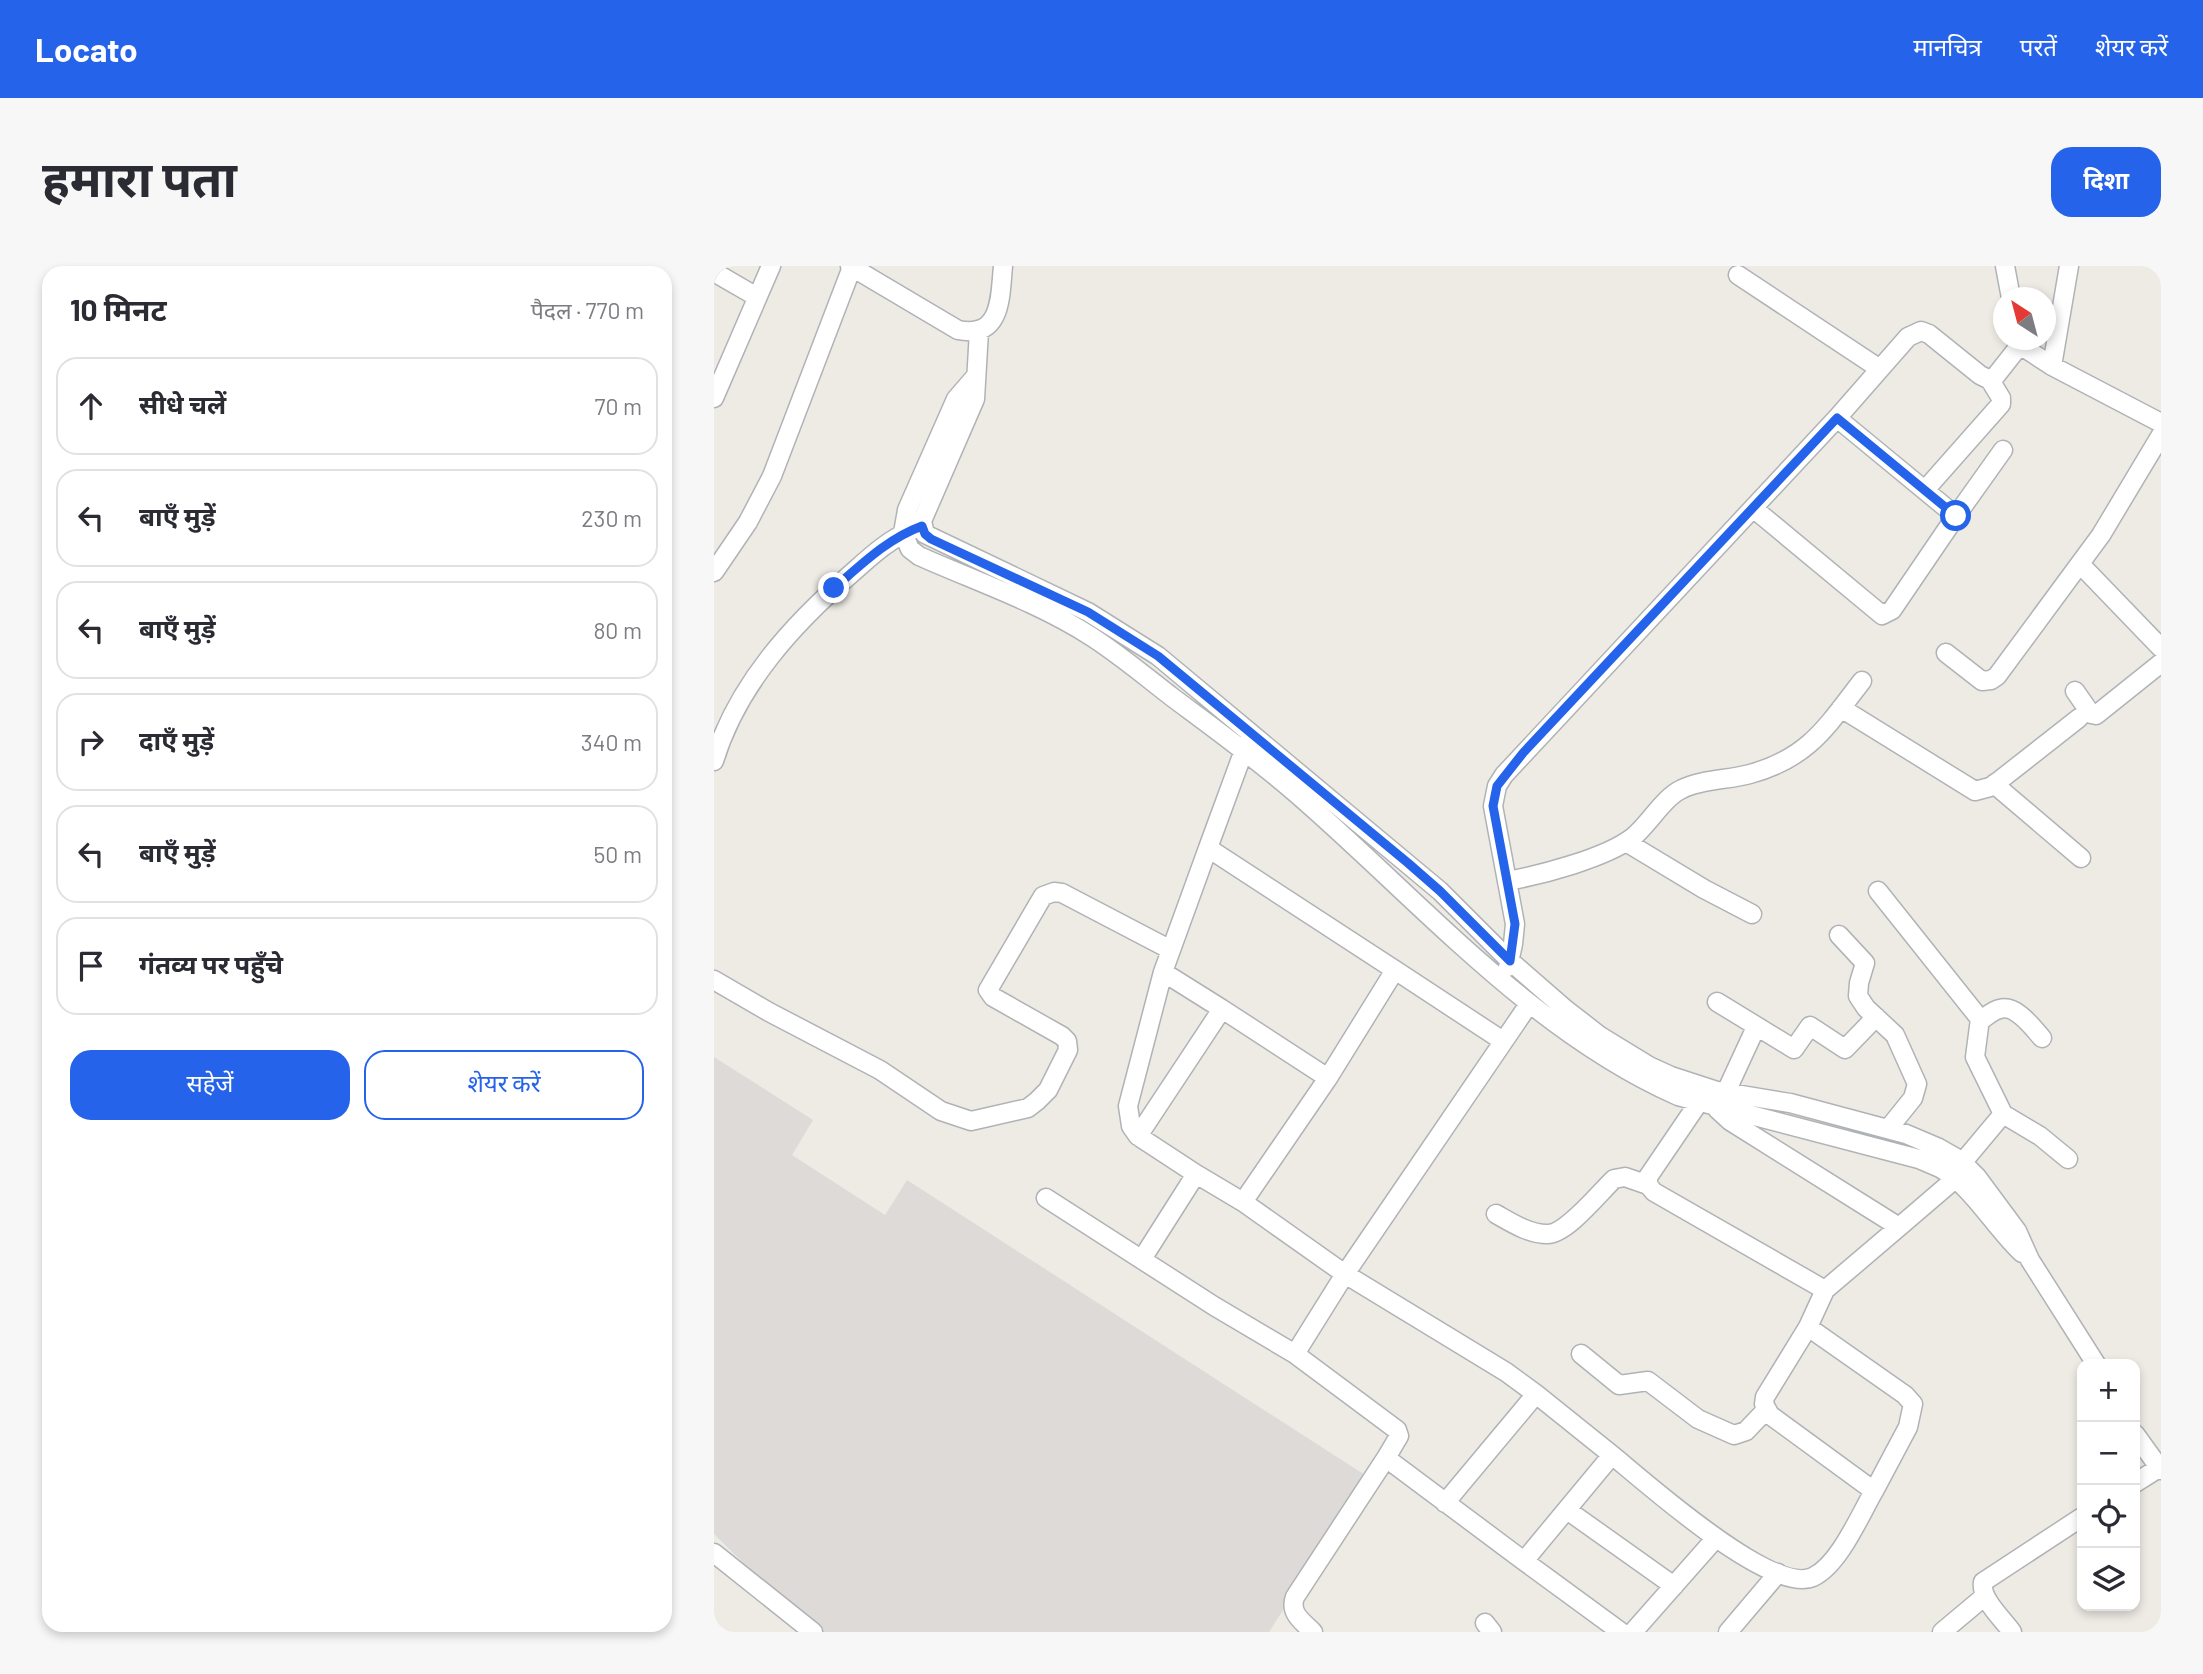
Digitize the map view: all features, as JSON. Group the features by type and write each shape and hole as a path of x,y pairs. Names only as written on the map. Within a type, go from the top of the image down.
{"street":[{"path":"714,398 771,266"},
{"path":"714,572 748,523 772,476 851,266 958,330 972,333 989,324 996,315 1003,266"},
{"path":"2005,266 2009,287"},
{"path":"2052,366 2069,266"},
{"path":"714,272 757,297"},
{"path":"1738,275 1880,369"},
{"path":"979,331 975,399 925,514 922,526 925,534 1056,596 1158,656 1408,863 1510,961 1600,1036 1705,1098 1730,1121 1899,1227"},
{"path":"1503,980 1510,961 1515,924 1493,806 1497,786 1504,775 1837,418 1909,337 1921,331 1929,334 1990,380 2001,398 2001,404 1925,490"},
{"path":"1990,380 2013,350"},
{"path":"2030,350 2052,366 2161,423"},
{"path":"975,377 956,399 907,510 903,533 911,549 919,556 1050,614 1091,637 1297,794 1529,1004 1566,1032 1651,1084 1959,1171"},
{"path":"1837,418 1956,516"},
{"path":"1946,653 1982,681 1991,680 2081,565 2158,448"},
{"path":"1753,508 1882,615 1892,610 2003,450"},
{"path":"714,761 732,715 768,658 834,588 873,554 903,533 922,526"},
{"path":"2081,565 2161,648"},
{"path":"2075,691 2091,714 2096,715 2161,663"},
{"path":"1507,881 1562,868 1626,842 1682,789 1750,774 1791,759 1816,739 1862,681"},
{"path":"1841,708 1968,789 1981,791 2080,718"},
{"path":"1251,733 1208,848 1160,945 1163,972 1128,1106 1131,1126 1138,1136 1243,1202 1345,1275 1469,1348 1536,1394 1715,1539 1778,1573 1804,1579 1820,1572 1837,1554 1908,1427 1913,1404 1905,1395 1808,1327"},
{"path":"1994,784 2081,858"},
{"path":"1626,842 1752,915"},
{"path":"1208,848 1503,1041"},
{"path":"1395,883 1408,863"},
{"path":"1878,891 1978,1015 1980,1021 1975,1057 2003,1114 2040,1136 2068,1158"},
{"path":"714,980 880,1070 941,1111 971,1121 1028,1108 1048,1090 1068,1051 1067,1041 1062,1036 993,997 988,990 1044,896 1054,892 1062,893 1160,945"},
{"path":"1839,935 1865,963 1858,996 1898,1041 1917,1084 1913,1098 1888,1129"},
{"path":"1243,1202 1328,1078 1395,971"},
{"path":"1163,972 1328,1078"},
{"path":"1717,1002 1794,1049 1808,1027 1812,1026 1845,1049 1877,1017"},
{"path":"1295,1354 1345,1275 1529,1004"},
{"path":"1980,1021 2004,1008 2025,1019 2042,1038"},
{"path":"1138,1136 1222,1009"},
{"path":"1726,1092 1756,1027"},
{"path":"1648,1185 1648,1177 1705,1098 1726,1092 1790,1104 1906,1134 1939,1148 1959,1171 2006,1238 2030,1259 2092,1359"},
{"path":"1874,1491 1766,1410 1765,1398 1808,1327 1825,1290 1959,1171 2003,1114"},
{"path":"1142,1259 1196,1174"},
{"path":"1496,1214 1532,1231 1552,1234 1566,1226 1614,1179 1625,1177 1648,1185 1654,1192 1825,1290"},
{"path":"1046,1198 1295,1354 1397,1430 1399,1436 1386,1458 1295,1597 1295,1613 1313,1632"},
{"path":"1581,1354 1619,1385 1648,1381 1698,1419 1734,1436 1741,1434 1766,1410"},
{"path":"1445,1503 1536,1394"},
{"path":"2140,1441 2160,1469 2140,1480"},
{"path":"1524,1561 1612,1455"},
{"path":"1386,1458 1621,1632"},
{"path":"1567,1510 1674,1586"},
{"path":"2006,1630 1981,1586 1986,1578 2077,1520"},
{"path":"1633,1632 1715,1539"},
{"path":"714,1553 813,1632"},
{"path":"1728,1632 1778,1573"},
{"path":"1942,1632 1985,1595"}],"shaded area":[{"path":"714,1057 813,1120 792,1155 885,1215 907,1180 1368,1477 1269,1632 813,1632 714,1534"}],"route":[{"path":"834,588 885,545 903,533 922,526 931,539 1088,612 1158,656 1376,835 1440,891 1510,961 1515,924 1493,806 1497,786 1523,753 1837,418 1956,516"}]}
